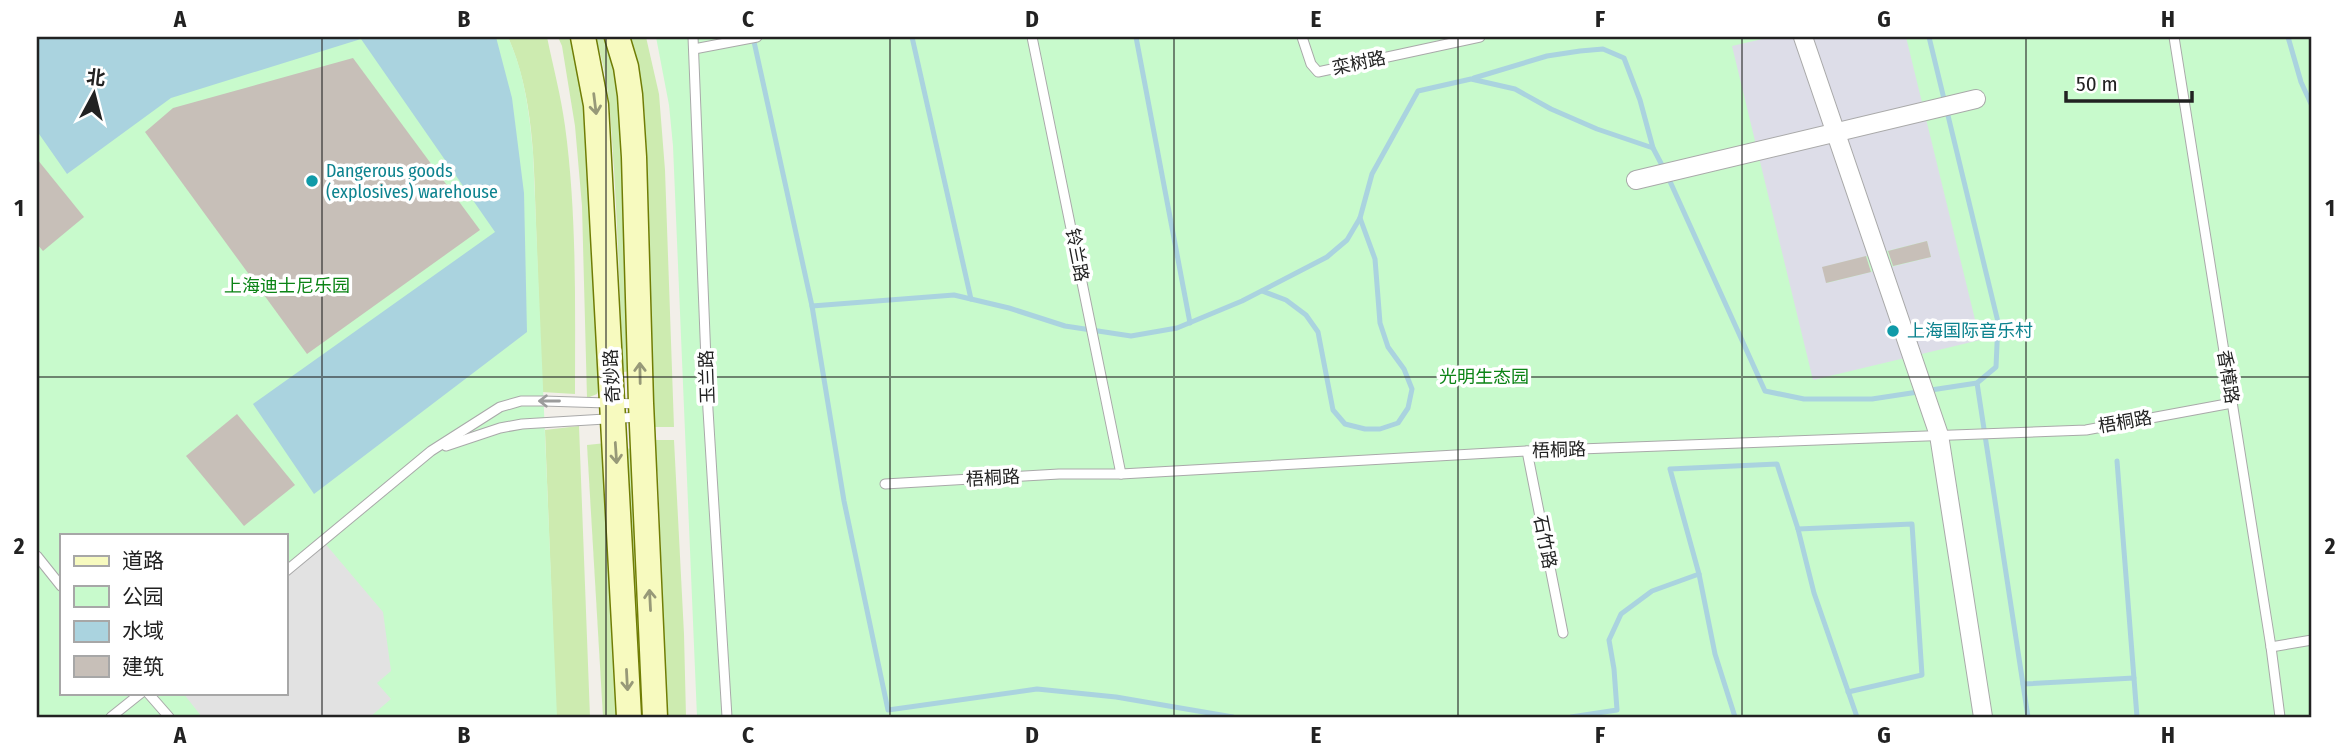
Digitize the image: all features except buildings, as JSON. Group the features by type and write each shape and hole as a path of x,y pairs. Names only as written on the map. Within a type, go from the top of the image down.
{"street":[{"name":"奇妙路","path":"583,37 596,105 629,717"},
{"name":"奇妙路","path":"617,37 626,67 630,95 655,717"},
{"path":"1803,37 1939,435 1983,717"},
{"path":"1636,180 1976,99"}],"lane":[{"name":"玉兰路","path":"693,37 708,410 727,717"},
{"path":"694,49 757,37"},
{"name":"铃兰路","path":"1032,37 1121,474"},
{"name":"栾树路","path":"1302,37 1311,64 1318,72 1480,37"},
{"name":"香樟路","path":"2174,37 2280,717"},
{"path":"287,570 431,450 500,407 521,401 613,411 641,410"},
{"name":"梧桐路","path":"884,484 1059,474 1121,474 1527,451 2086,430 2232,403"},
{"path":"431,450 500,428 613,411 641,410"},
{"name":"石竹路","path":"1527,451 1563,633"},
{"path":"37,556 60,585"},
{"path":"2271,647 2312,640"},
{"path":"111,717 140,694"},
{"path":"149,694 169,717"}],"green space":[{"name":"上海迪士尼乐园","path":"37,37 508,37 522,79 533,152 557,717 37,717"},
{"path":"508,37 547,37 561,104 569,159 573,226 575,394 542,392 531,130 523,83"},
{"path":"558,37 575,37 589,92 601,386 597,394 587,398 582,206 575,126 562,46"},
{"path":"595,37 607,37 614,58 622,111 633,371 623,372 611,119 604,69"},
{"path":"627,37 646,37 659,94 665,170 674,427 653,427 644,102"},
{"name":"光明生态园","path":"656,37 2312,37 2312,717 697,717 673,146 669,105"},
{"path":"579,426 590,717 492,717 553,634 545,430"},
{"path":"653,440 674,440 686,717 667,717 658,477"},
{"path":"606,443 620,717 603,717 587,445"},
{"path":"635,448 648,717 638,717 623,449"}],"shaded area":[{"path":"1771,37 1906,37 1980,340 1813,380 1732,46","holes":["1927,241 1931,257 1827,283 1823,267"]},
{"path":"323,541 383,612 391,671 377,683 391,699 370,717 202,717 184,694 287,694 287,570"}],"water":[{"path":"37,37 496,37 512,98 524,193 527,332 314,494 253,404 495,232 361,39 171,98 67,174 37,131"}],"waterway":[{"path":"753,37 812,306 844,501 888,710 1037,689 1116,697 1233,717"},
{"path":"912,37 971,299"},
{"path":"1136,37 1190,323"},
{"path":"1668,177 1765,391 1804,399 1872,399 1977,383 1996,367 1998,322 1929,37"},
{"path":"2288,37 2301,82 2312,106"},
{"path":"1474,78 1547,56 1603,49 1624,58 1640,100 1653,148"},
{"path":"812,306 954,295 1009,308 1065,326 1131,336 1177,328 1242,301 1327,257 1347,240 1360,218 1372,174 1418,91 1471,79 1515,89 1551,109 1597,129 1653,148 1664,169"},
{"path":"1262,291 1286,300 1306,315 1318,332 1333,410 1345,424 1365,429 1380,429 1398,423 1408,408 1412,389 1404,369 1388,347 1380,323 1375,259 1360,218"},
{"path":"1977,383 2028,717"},
{"path":"2117,461 2137,717"},
{"path":"1571,717 1617,710 1609,640 1621,614 1652,591 1699,574 1670,469 1777,464 1798,529 1912,524 1922,675 1848,692"},
{"path":"1798,529 1814,593 1857,717"},
{"path":"1699,574 1715,654 1735,717"},
{"path":"2023,684 2134,678"}],"place":[{"name":"Dangerous goods (explosives) warehouse","path":"312,181"},
{"name":"上海国际音乐村","path":"1893,331"}]}
